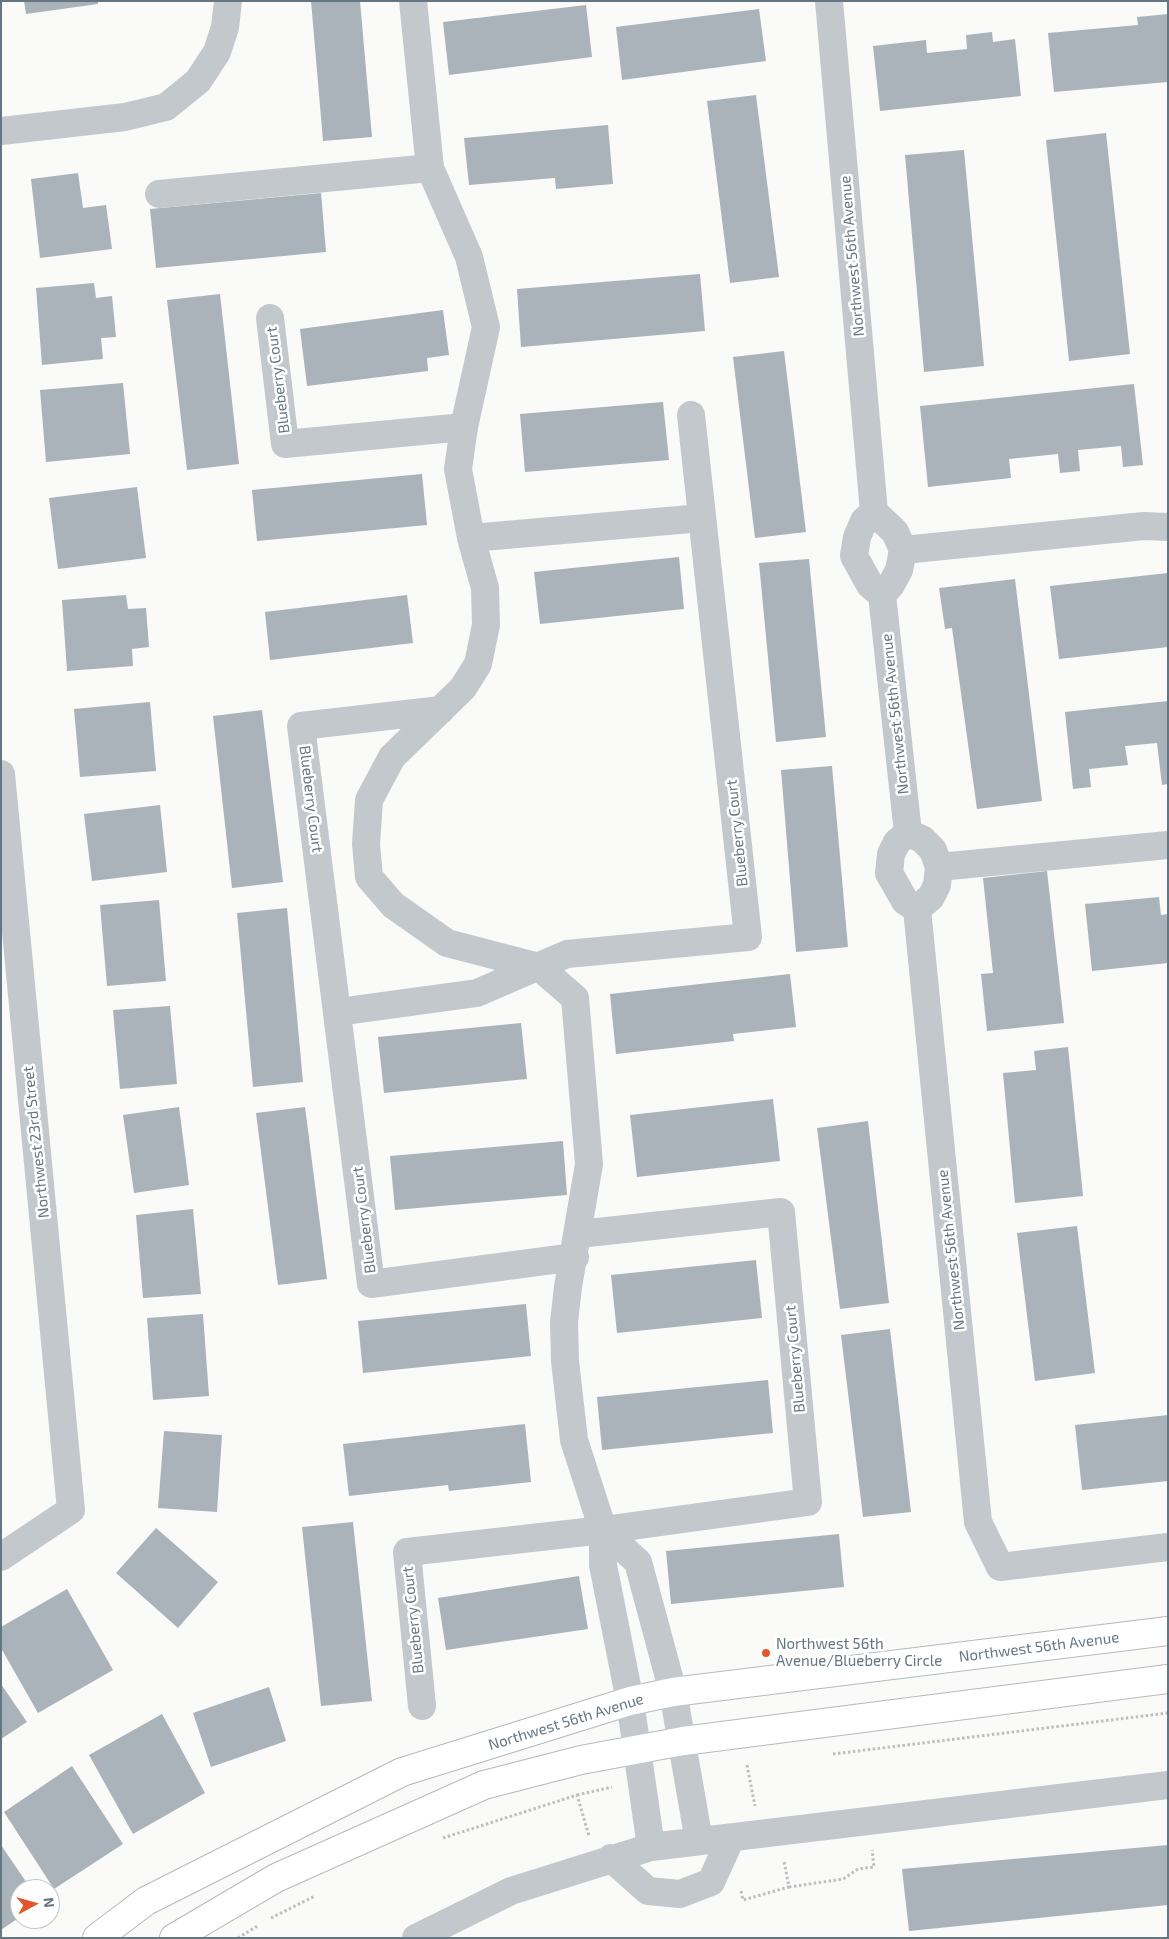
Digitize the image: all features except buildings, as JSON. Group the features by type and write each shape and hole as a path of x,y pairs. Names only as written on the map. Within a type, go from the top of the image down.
{"street":[{"path":"1,131 125,117 166,107 198,81 217,52 225,27 228,1"},
{"path":"413,1 430,168 469,256 486,327 464,427 458,469 471,538 485,588 486,626 478,664 464,688 392,756 369,800 366,844 369,878 393,905 446,943 539,967 575,998 589,1164 564,1322 565,1361 574,1440 603,1530 603,1566 630,1701 651,1848"},
{"name":"Northwest 56th Avenue","path":"829,1 874,512"},
{"path":"159,194 430,168"},
{"name":"Blueberry Court","path":"270,318 285,444 464,427"},
{"name":"Blueberry Court","path":"338,1012 477,993 566,954 748,937 691,415"},
{"path":"874,512 896,532 904,550 899,570 891,585 882,595 870,585 854,556 857,537 864,521 874,512"},
{"path":"471,538 702,518"},
{"path":"904,550 1144,526 1168,527"},
{"name":"Northwest 56th Avenue","path":"882,595 908,833"},
{"name":"Blueberry Court","path":"422,1706 407,1552 603,1530 808,1502 781,1212 577,1246 371,1284 301,726 441,710"},
{"name":"Northwest 23rd Street","path":"1,774 7,898 71,1510 1,1557"},
{"path":"908,833 922,839 933,850 939,867 937,885 931,897 917,909 905,902 889,873 891,854 897,842 908,833"},
{"path":"939,867 1168,845"},
{"name":"Northwest 56th Avenue","path":"917,909 978,1522 1000,1567 1168,1547"},
{"path":"603,1530 638,1562 673,1692 683,1740 699,1840"},
{"name":"Northwest 56th Avenue","path":"97,1938 146,1901 402,1772 630,1701 673,1692 1168,1631"},
{"path":"174,1938 276,1878 484,1785 581,1760 683,1740 1168,1679"},
{"path":"416,1938 511,1890 651,1848 699,1840 869,1822 1168,1784"},
{"path":"604,1861 648,1890 680,1894 711,1882 731,1838"}],"path":[{"path":"826,1755 1168,1713"},
{"path":"437,1840 577,1795 604,1861"},
{"path":"740,1885 743,1900 789,1887 843,1879 858,1869 874,1867 869,1822"},
{"path":"784,1857 789,1887"},
{"path":"238,1938 319,1894"}],"place":[{"name":"Northwest 56th Avenue/Blueberry Circle","path":"766,1653"}]}
